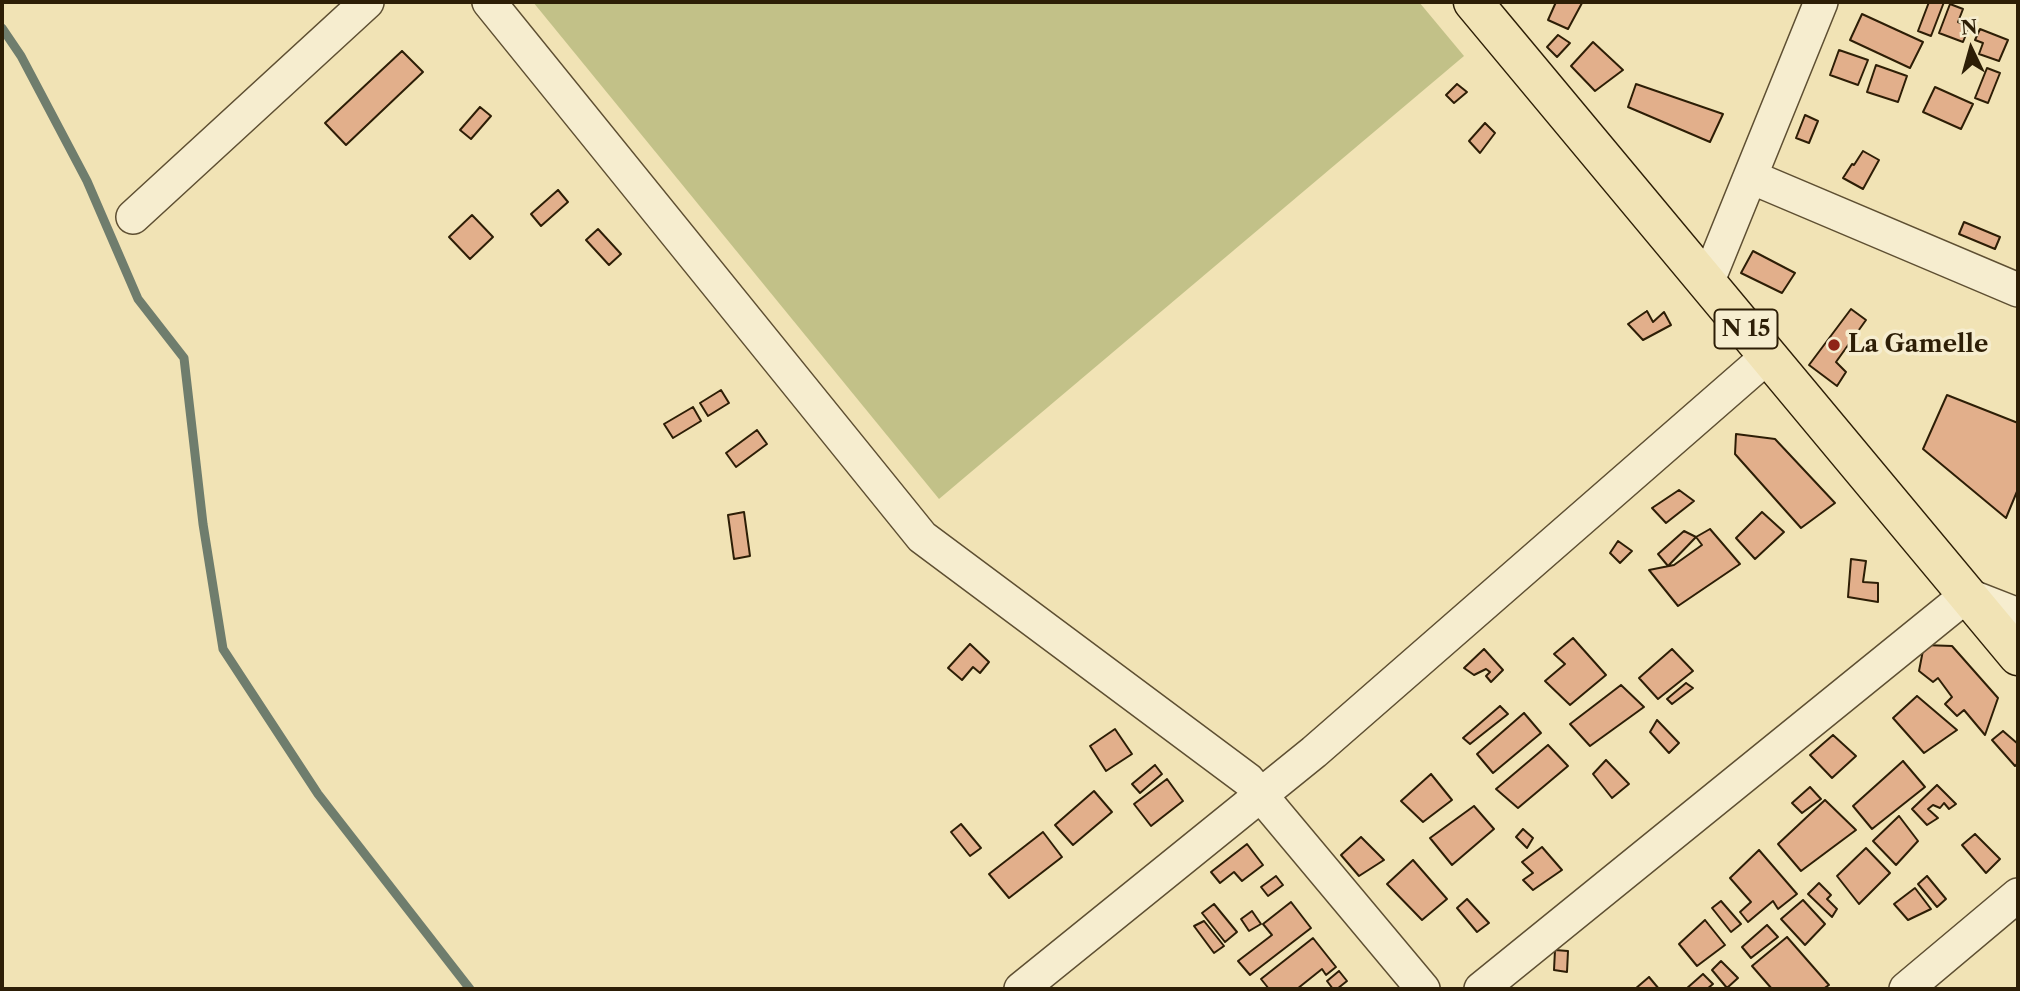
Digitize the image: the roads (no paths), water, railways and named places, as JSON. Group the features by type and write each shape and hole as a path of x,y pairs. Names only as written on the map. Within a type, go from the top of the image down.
{"main road":[{"name":"N 15","path":"1473,2 2018,656"}],"street":[{"path":"133,216 367,2"},
{"path":"489,2 922,537 1248,780 1423,989"},
{"path":"1707,283 1821,2"},
{"path":"1751,177 2018,290"},
{"path":"1021,989 1314,752 1769,356"},
{"path":"1481,989 1967,595 2018,615"},
{"path":"1906,989 2018,895"}],"waterway":[{"path":"2,28 21,56 87,181 138,299 184,358 203,524 223,649 318,794 470,989"}],"place":[{"name":"La Gamelle","path":"1834,345"}]}
